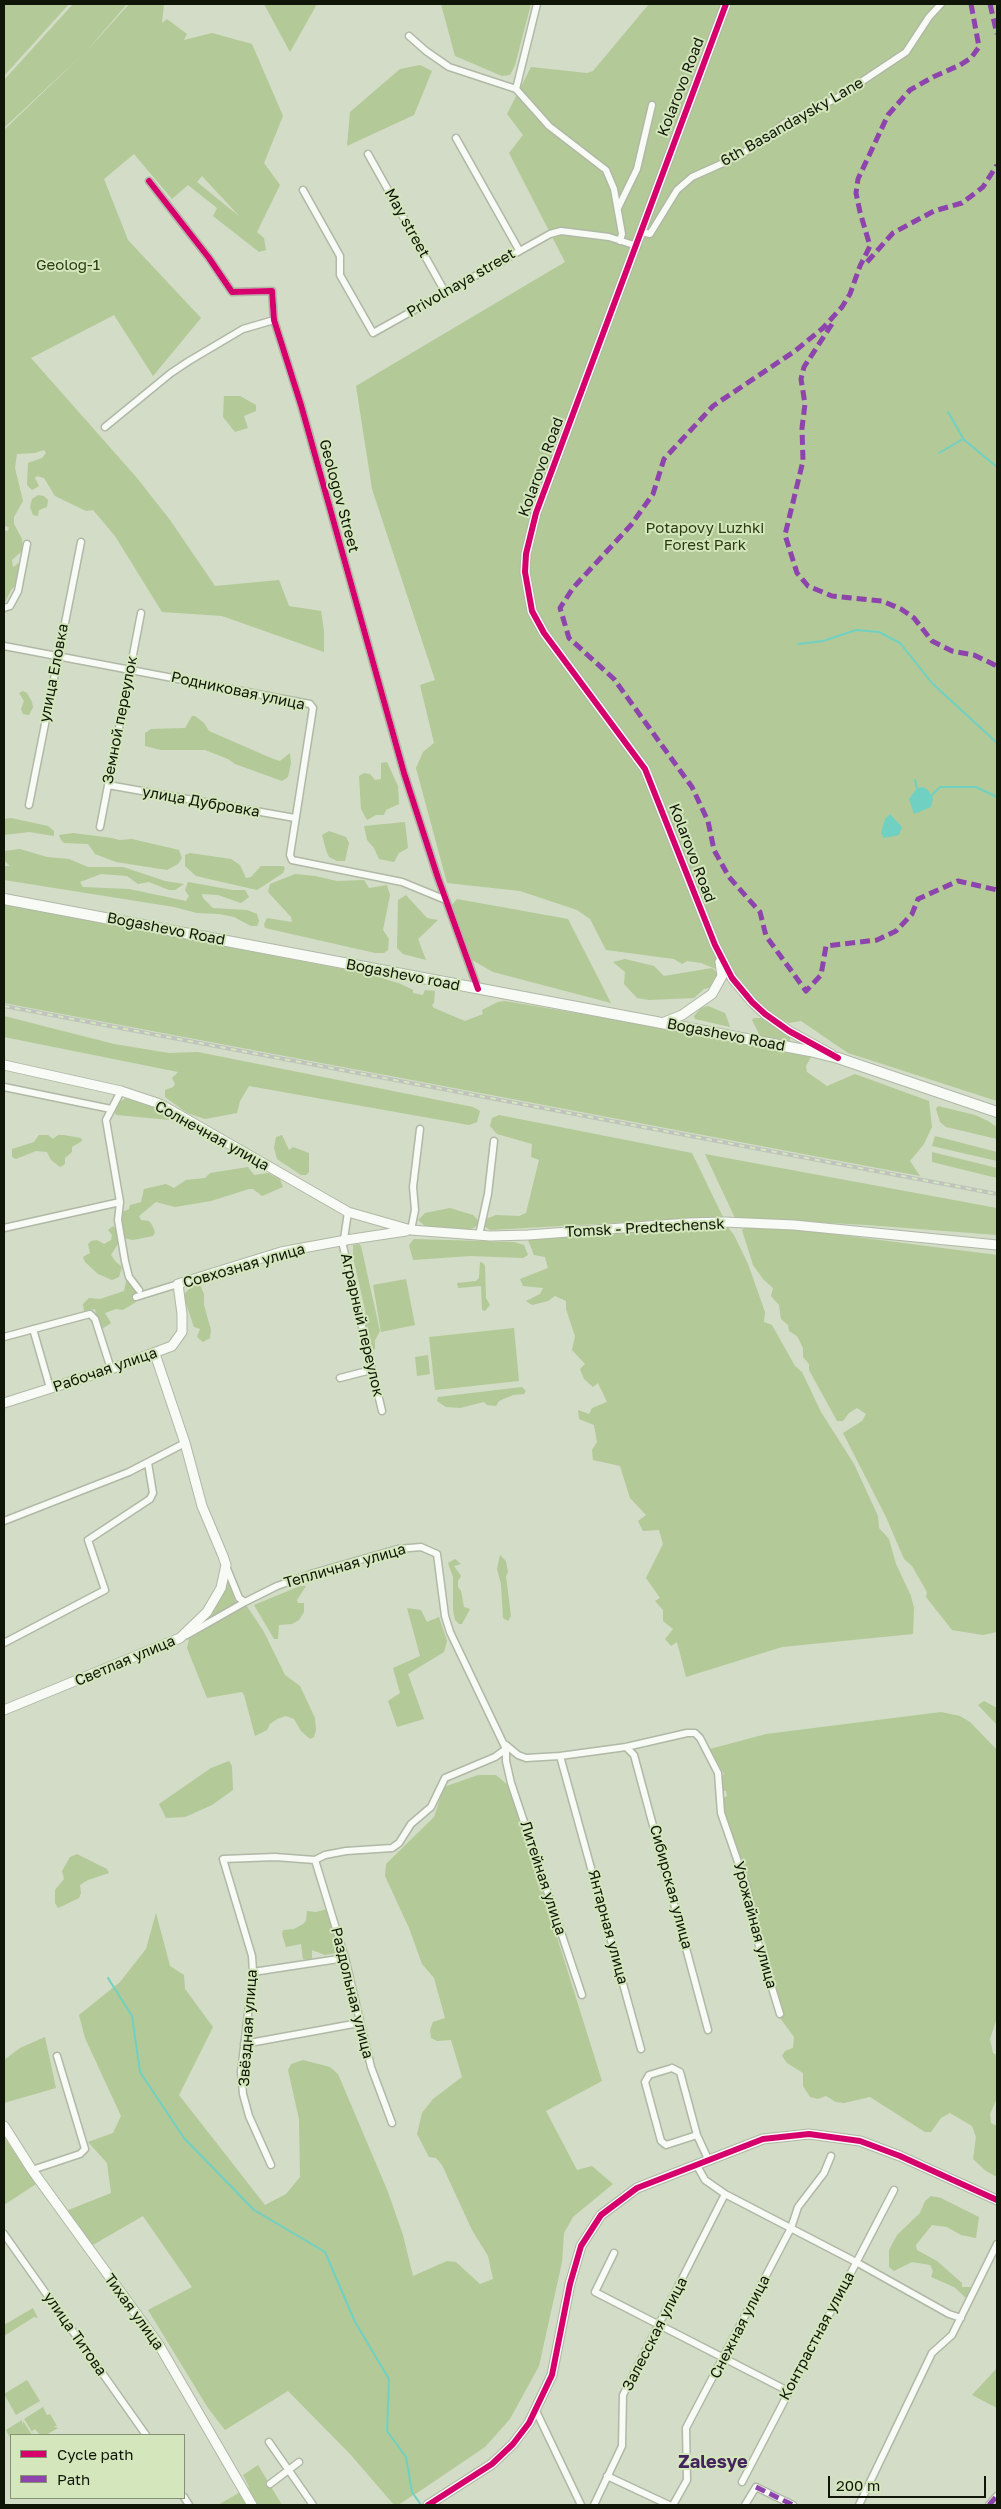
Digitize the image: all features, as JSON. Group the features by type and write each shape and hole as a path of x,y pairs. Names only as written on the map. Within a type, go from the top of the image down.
{"main road":[{"name":"Bogashevo road","path":"4,899 478,989"},
{"name":"Bogashevo Road","path":"478,989 662,1022 838,1058 997,1112"}],"street":[{"path":"516,89 537,4"},
{"name":"Kolarovo Road","path":"715,945 645,769 544,633 532,611 525,572 526,554 536,513 726,4"},
{"name":"6th Basandaysky Lane","path":"642,232 650,234 677,190 692,177 741,155 788,121 837,98 906,52 929,17 941,4"},
{"path":"409,36 449,67 516,89 549,126 606,170 614,189 618,209 622,234 620,241"},
{"path":"618,209 637,169 652,105"},
{"path":"456,138 518,250"},
{"name":"May street","path":"368,154 445,292"},
{"name":"Geologov Street","path":"149,182 209,258 232,292 239,294 272,291 274,320 301,405 404,772 438,878 478,989"},
{"name":"Privolnaya street","path":"303,190 340,256 340,276 373,333 518,250 550,234 561,231 608,237 637,246"},
{"path":"105,427 171,372 243,329 274,320"},
{"name":"улица Еловка","path":"29,805 81,542"},
{"path":"4,608 10,606 18,591 27,544"},
{"name":"Земной переулок","path":"100,827 141,613"},
{"name":"Родниковая улица","path":"4,646 310,704 313,708 290,855 293,861 402,882 446,900"},
{"name":"улица Дубровка","path":"108,785 295,818"},
{"path":"715,945 732,978 765,1014 838,1058"},
{"path":"715,945 722,968 719,984"},
{"path":"662,1022 682,1015 706,1000 726,976 732,978"},
{"path":"682,1015 680,1020 682,1026"},
{"path":"798,1049 804,1044 802,1038"},
{"name":"Солнечная улица","path":"4,1065 122,1092 160,1104 303,1188 348,1212 412,1230"},
{"path":"4,1087 111,1109"},
{"path":"4,1228 120,1202 106,1120 122,1092"},
{"path":"412,1230 415,1210 413,1187 420,1129"},
{"path":"479,1235 488,1194 494,1141"},
{"name":"Совхозная улица","path":"120,1202 118,1220 125,1261 129,1277 137,1294 178,1284 281,1252 412,1230"},
{"name":"Аграрный переулок","path":"348,1212 346,1240 343,1246 358,1302 371,1370 382,1411"},
{"name":"Tomsk - Predtechensk","path":"412,1230 479,1235 528,1235 724,1222 794,1226 997,1245"},
{"name":"Рабочая улица","path":"4,1403 111,1369 172,1346 182,1332 178,1284"},
{"path":"4,1337 87,1314 92,1316 111,1369"},
{"path":"33,1329 50,1388"},
{"path":"155,1354 185,1443 202,1506 239,1598 245,1602"},
{"path":"340,1378 371,1370"},
{"path":"4,1521 129,1472 185,1443"},
{"path":"4,1643 105,1590 88,1540 150,1499 153,1493 148,1463"},
{"name":"Тепличная улица","path":"180,1638 277,1586 314,1573 398,1549 421,1547 434,1552 438,1558 445,1616 450,1632 502,1740"},
{"name":"Светлая улица","path":"4,1710 180,1638 207,1612 221,1588 226,1565"},
{"name":"Урожайная улица","path":"626,1747 687,1733 695,1733 700,1738 718,1773 721,1813 748,1888 757,1939 780,2014"},
{"path":"315,1860 325,1855 346,1851 392,1848 399,1843 411,1824 431,1807 445,1778 495,1756 506,1749 502,1740"},
{"path":"502,1740 513,1752 526,1758 560,1756 626,1747"},
{"name":"Сибирская улица","path":"626,1747 634,1755 708,2030"},
{"name":"Литейная улица","path":"506,1749 506,1761 511,1783 582,1995"},
{"name":"Янтарная улица","path":"560,1756 641,2050"},
{"name":"Звёздная улица","path":"271,2165 249,2116 243,2094 244,2044 253,1972 248,1939 223,1859 275,1857 315,1860"},
{"name":"Раздольная улица","path":"315,1860 345,1958 370,2067 392,2124"},
{"path":"253,1972 345,1958"},
{"path":"244,2044 359,2023"},
{"path":"32,2170 80,2154 85,2149 57,2056"},
{"path":"697,2135 666,2144 663,2143 646,2086 646,2077 672,2068 678,2070 697,2135 708,2159"},
{"name":"Тихая улица","path":"4,2126 32,2170 150,2332 252,2505"},
{"path":"428,2505 492,2464 516,2440 536,2411 552,2375 574,2268 581,2246 592,2225 606,2209 637,2188 763,2139 809,2134 860,2141 997,2200"},
{"name":"Снежная улица","path":"671,2505 687,2480 686,2428 724,2359 791,2228 798,2207 824,2173 832,2156"},
{"path":"696,2164 705,2180 725,2194 856,2262 949,2314 961,2318"},
{"name":"Контрастная улица","path":"742,2482 894,2190"},
{"name":"Залесская улица","path":"594,2505 622,2446 623,2395 660,2326 725,2194"},
{"name":"улица Титова","path":"4,2234 145,2434"},
{"path":"859,2505 932,2353 952,2335 997,2244"},
{"path":"614,2253 595,2292 788,2391"},
{"path":"536,2411 581,2505"},
{"path":"269,2442 312,2505"},
{"path":"270,2484 299,2462"},
{"path":"608,2476 671,2505"},
{"path":"746,2505 756,2487 793,2505"},
{"path":"989,2505 997,2496"}],"green space":[{"path":"4,4 69,4 4,76"},
{"name":"Geolog-1","path":"73,4 127,4 84,54 129,4 164,4 162,23 167,19 187,34 184,40 212,33 252,44 283,116 264,163 280,185 257,232 264,238 266,250 259,252 213,216 217,208 188,185 172,199 134,154 104,179 128,240 201,318 153,376 114,315 31,358 137,478 170,520 215,586 279,580 289,606 321,611 324,631 324,652 222,616 162,612 115,536 93,510 86,511 55,496 44,478 37,476 35,478 39,486 32,490 27,485 28,463 42,458 46,453 44,450 35,453 17,454 15,468 23,501 14,517 14,524 22,539 23,550 12,560 13,567 19,563 18,583 11,590 4,604 4,530 8,531 9,527 4,526 4,130 83,54 4,128 4,80","holes":["202,176 240,217 197,182"]},
{"path":"264,4 317,4 290,52"},
{"path":"441,4 531,4 515,65 510,75 502,76 455,56"},
{"name":"Potapovy Luzhki Forest Park","path":"649,4 997,4 997,1101 848,1053 801,1021 789,1023 773,1016 740,979 701,963 687,961 682,964 674,959 606,950 590,919 577,910 520,891 447,883 416,768 423,752 434,743 420,685 435,680 372,489 356,386 565,262 509,153 523,135 507,114 531,67 587,73 593,71"},
{"path":"420,65 432,71 414,115 347,146 350,112 400,69"},
{"path":"224,396 240,396 256,405 256,411 244,416 248,428 235,432 223,417"},
{"path":"38,495 44,496 48,500 47,507 39,510 38,516 33,515 30,507 32,499"},
{"path":"23,691 27,693 32,702 33,707 29,715 23,714 21,709 24,701 19,693"},
{"path":"192,716 195,716 204,723 209,731 271,758 280,761 290,753 291,763 288,777 282,781 235,764 228,759 205,750 161,750 145,746 145,733 151,729 185,728"},
{"path":"387,762 398,786 399,804 386,810 384,815 376,815 367,820 361,809 359,776 364,773 370,774 375,780 381,779 381,763"},
{"path":"11,818 48,826 54,831 54,836 29,832 4,835 4,819"},
{"path":"405,822 408,848 399,853 394,862 379,859 374,848 367,840 364,826"},
{"path":"329,831 346,837 349,843 345,861 337,861 329,857 322,835"},
{"path":"73,833 119,840 132,839 179,850 182,858 178,864 167,870 116,862 95,854 88,844 64,843 59,835"},
{"path":"20,849 47,857 69,859 88,867 123,867 165,881 184,884 175,890 169,890 149,882 138,884 127,876 101,874 80,882 83,887 129,889 186,901 189,896 185,890 188,882 233,890 245,890 249,897 241,903 218,895 202,894 203,898 213,908 247,910 257,914 259,921 257,926 251,926 234,917 219,914 197,913 174,907 4,880 4,866 10,866 4,860 4,851"},
{"path":"190,853 231,859 240,865 246,878 251,877 261,866 283,866 285,868 283,873 257,890 196,876 185,866 185,855"},
{"path":"295,874 337,881 364,880 369,888 387,885 390,895 383,930 389,939 388,950 384,953 375,953 265,928 264,924 267,918 292,922 291,917 268,892 270,884"},
{"path":"406,895 427,918 438,920 418,939 426,960 403,954 397,948 398,900"},
{"path":"457,899 568,919 611,1003 493,972 472,960 451,906"},
{"path":"4,904 369,974 401,984 413,990 413,993 423,995 425,990 435,991 434,1003 432,1005 434,1008 465,1021 483,1014 482,1010 498,1002 505,1001 683,1031 811,1057 806,1066 807,1072 827,1086 855,1074 929,1101 932,1127 924,1144 910,1161 920,1176 4,1003"},
{"path":"625,959 654,966 664,976 712,968 719,974 712,987 704,989 694,998 649,1000 637,998 624,984 625,972 613,962"},
{"path":"708,1006 725,1013 730,1027 695,1019 694,1016 701,1008"},
{"path":"4,1016 114,1044 169,1053 198,1052 473,1107 480,1111 477,1122 469,1125 249,1086 240,1101 237,1113 205,1119 187,1113 165,1097 165,1090 173,1087 175,1084 172,1078 178,1072 4,1037"},
{"path":"754,1018 765,1018 790,1037 790,1042 760,1036 752,1020"},
{"path":"128,1097 175,1117 170,1120 116,1115 114,1110 121,1101"},
{"path":"938,1106 975,1115 988,1121 997,1127 997,1139 946,1127 940,1122 936,1109"},
{"path":"499,1115 692,1153 723,1217 490,1230 484,1226 486,1219 496,1215 519,1216 526,1213 539,1160 531,1157 532,1144 497,1134 490,1126 492,1118"},
{"path":"39,1135 48,1135 53,1139 58,1135 64,1135 81,1138 82,1141 72,1147 72,1152 65,1158 65,1164 60,1167 51,1160 47,1152 36,1151 16,1159 12,1157 12,1149 34,1142"},
{"path":"282,1135 289,1150 293,1147 309,1153 309,1172 306,1175 301,1175 277,1159 274,1148 276,1137"},
{"path":"935,1136 997,1152 997,1161 932,1146"},
{"path":"932,1152 997,1168 997,1178 932,1162"},
{"path":"705,1154 997,1208 997,1235 867,1225 735,1218"},
{"path":"248,1167 254,1175 268,1173 280,1179 283,1187 262,1196 253,1189 249,1189 211,1201 175,1207 156,1202 139,1216 141,1220 149,1221 152,1225 155,1232 153,1236 133,1240 124,1238 120,1213 129,1209 130,1205 141,1202 144,1189 166,1184 174,1188 186,1180 205,1178 210,1173"},
{"path":"450,1208 473,1215 478,1220 478,1224 474,1228 465,1230 426,1227 418,1220 425,1213"},
{"path":"726,1225 734,1235 748,1264 765,1312 764,1322 772,1325 795,1366 802,1372 821,1412 854,1464 878,1516 879,1528 889,1539 896,1564 911,1596 914,1608 913,1634 782,1647 686,1677 677,1642 671,1646 665,1639 673,1629 663,1621 663,1610 655,1601 660,1598 646,1578 663,1544 659,1530 643,1531 638,1521 646,1515 630,1498 620,1466 593,1460 592,1450 597,1442 594,1425 579,1419 578,1410 589,1414 592,1408 607,1402 598,1383 593,1387 584,1379 580,1369 585,1364 572,1350 575,1336 566,1309 566,1301 555,1296 548,1301 532,1305 526,1301 540,1294 543,1288 523,1286 520,1279 548,1268 545,1257 534,1255 528,1240 653,1228"},
{"path":"113,1226 118,1231 119,1242 111,1255 122,1267 119,1277 112,1280 98,1274 85,1262 83,1257 90,1253 88,1244 91,1241 97,1240 104,1244 111,1240 112,1235 108,1230"},
{"path":"747,1226 794,1229 997,1255 997,1632 983,1635 952,1630 926,1597 927,1592 912,1566 904,1559 886,1517 843,1433 862,1421 866,1414 857,1408 849,1413 843,1421 837,1421 809,1370 809,1364 803,1357 803,1348 797,1336 789,1331 788,1325 781,1319 779,1305 771,1296 773,1288 763,1279 753,1265 742,1230"},
{"path":"414,1239 514,1242 524,1245 528,1255 523,1258 470,1256 413,1260 409,1245"},
{"path":"359,1244 380,1331 375,1340 375,1349 371,1350 368,1343 365,1310 353,1257 353,1245"},
{"path":"480,1262 485,1266 486,1298 490,1305 485,1311 482,1310 481,1286 458,1288 457,1283 476,1281 479,1278"},
{"path":"406,1279 415,1325 381,1332 373,1285"},
{"path":"126,1281 131,1283 138,1292 136,1302 123,1310 116,1309 105,1313 111,1323 102,1329 98,1323 95,1309 84,1311 83,1304 89,1298 100,1299 124,1291"},
{"path":"199,1283 204,1294 204,1305 211,1330 210,1338 203,1342 197,1337 200,1329 194,1327 185,1301 185,1293 194,1284"},
{"path":"514,1328 519,1381 435,1390 429,1337"},
{"path":"428,1355 430,1374 417,1376 415,1357"},
{"path":"522,1387 526,1391 524,1394 513,1395 499,1401 496,1406 487,1405 484,1402 460,1408 446,1407 437,1401 438,1397"},
{"path":"500,1555 506,1561 508,1572 506,1576 511,1616 508,1621 503,1618 501,1584 497,1569"},
{"path":"455,1559 461,1564 454,1566 461,1576 458,1581 458,1587 461,1591 464,1607 470,1609 462,1624 455,1620 453,1577 448,1563"},
{"path":"228,1579 236,1604 204,1623 210,1617 224,1592"},
{"path":"300,1586 306,1586 297,1600 298,1603 304,1603 304,1612 299,1620 292,1624 279,1625 278,1639 274,1639 254,1605"},
{"path":"246,1605 264,1632 285,1675 300,1686 315,1718 316,1730 314,1737 310,1739 301,1731 294,1719 286,1716 277,1719 270,1724 267,1730 255,1736 242,1692 207,1698 187,1648 189,1639"},
{"path":"407,1608 421,1610 427,1622 439,1617 447,1641 444,1652 408,1674 424,1719 397,1727 388,1701 400,1693 393,1668 420,1656"},
{"path":"984,1701 997,1708 997,1725 978,1705"},
{"path":"941,1712 960,1716 970,1722 997,1750 997,2018 990,2039 993,2053 997,2055 997,2098 990,2114 991,2123 997,2126 997,2177 986,2171 973,2159 976,2137 972,2126 950,2113 941,2118 931,2132 925,2132 870,2097 844,2103 836,2102 826,2096 818,2099 810,2097 803,2086 803,2073 787,2063 782,2056 785,2051 793,2048 794,2037 780,2018 763,1953 767,1949 765,1942 754,1930 747,1909 749,1899 732,1857 737,1850 730,1828 725,1825 720,1800 727,1796 726,1791 721,1790 716,1784 724,1774 710,1749 766,1734"},
{"path":"229,1761 232,1766 233,1790 212,1805 185,1817 166,1818 159,1804 211,1768"},
{"path":"478,1775 496,1775 510,1787 602,2081 546,2111 577,2170 592,2166 613,2184 573,2217 564,2233 562,2262 539,2366 510,2419 485,2447 398,2505 394,2505 351,2455 288,2391 225,2430 208,2408 148,2310 192,2287 143,2216 91,2246 66,2211 111,2193 107,2163 88,2142 113,2133 121,2116 85,2038 79,2015 120,1982 146,1949 156,1913 170,1966 184,1975 185,1989 213,2027 179,2095 265,2205 286,2194 300,2177 299,2119 288,2070 291,2064 303,2060 330,2067 338,2074 388,2192 403,2235 413,2276 447,2261 456,2262 480,2284 493,2279 488,2256 472,2230 442,2165 436,2158 429,2157 417,2134 422,2113 433,2099 462,2077 451,2040 437,2041 431,2038 430,2030 433,2022 445,2018 434,1978 422,1964 409,1928 385,1876 386,1864 434,1817 444,1787"},
{"path":"77,1854 107,1869 109,1873 88,1880 80,1885 81,1893 79,1898 58,1908 55,1903 55,1890 64,1879 62,1871 70,1857"},
{"path":"327,1909 341,1952 325,1955 312,1950 312,1958 310,1960 303,1959 301,1944 286,1947 282,1934 283,1930 294,1929 303,1924 306,1921 307,1911 316,1912"},
{"path":"45,2037 56,2088 4,2103 4,2060 20,2048"},
{"path":"4,2137 36,2184 4,2205"},
{"path":"931,2196 941,2198 979,2217 976,2238 961,2235 947,2227 932,2225 916,2245 917,2250 937,2261 962,2283 962,2287 971,2287 966,2298 954,2287 931,2277 933,2271 930,2265 912,2262 894,2271 889,2267 889,2250 897,2235 920,2213 925,2201"},
{"path":"33,2308 38,2318 34,2317 4,2336 4,2325"},
{"path":"997,2368 997,2408 972,2395"},
{"path":"27,2380 40,2401 16,2415 4,2394"},
{"path":"43,2407 47,2415 50,2414 57,2426 53,2426 58,2428 48,2434 39,2434 35,2429 32,2431 33,2434 24,2419"},
{"path":"22,2420 22,2426 23,2421 31,2434 10,2434 10,2437 6,2430"},
{"path":"258,2465 282,2505 218,2505 249,2487 243,2475"}],"water":[{"path":"923,787 928,790 933,799 931,807 914,814 909,799 917,788"},
{"path":"890,814 902,827 899,835 884,838 881,833 885,819"}],"waterway":[{"path":"948,412 963,438"},
{"path":"939,453 963,439 997,467"},
{"path":"798,644 823,641 856,630 879,632 900,643 932,683 997,743"},
{"path":"915,780 917,788"},
{"path":"931,796 940,787 976,787 997,797"},
{"path":"108,1978 132,2016 140,2072 184,2138 254,2210 325,2252 355,2322 389,2379 387,2431 406,2457 412,2492 421,2505"}],"railway":[{"path":"4,1006 997,1194"}],"marked path":[{"path":"971,4 979,47 971,58 960,65 910,90 888,115 858,179 856,193 870,246 860,266 850,294 842,307 823,328 795,351 713,406 664,459 653,494 631,525 573,588 560,608 569,638 614,679 692,787 708,821 714,850 729,877 760,912 766,936 806,991 821,975 826,946 877,940 896,931 912,914 918,899 958,881 997,890"},
{"path":"990,4 997,34"},
{"path":"867,262 893,233 934,211 962,203 983,187 997,165"},
{"path":"832,324 804,367 801,379 805,404 802,428 803,461 785,535 797,573 808,586 832,596 882,601 901,609 914,618 932,641 952,651 974,655 997,666"},
{"path":"756,2487 793,2505"},
{"path":"989,2505 997,2496"}],"cycle path":[{"path":"726,4 536,513 526,554 525,572 532,611 544,633 645,769 715,945 732,978 765,1014 789,1031 838,1058"},
{"path":"149,181 209,258 232,292 272,291 274,320 301,405 404,773 438,878 478,989"},
{"path":"428,2505 492,2464 513,2444 529,2423 552,2375 570,2284 581,2246 601,2215 637,2188 763,2139 809,2134 860,2141 900,2156 997,2200"}],"district":[{"name":"Zalesye","path":"713,2462"}]}
